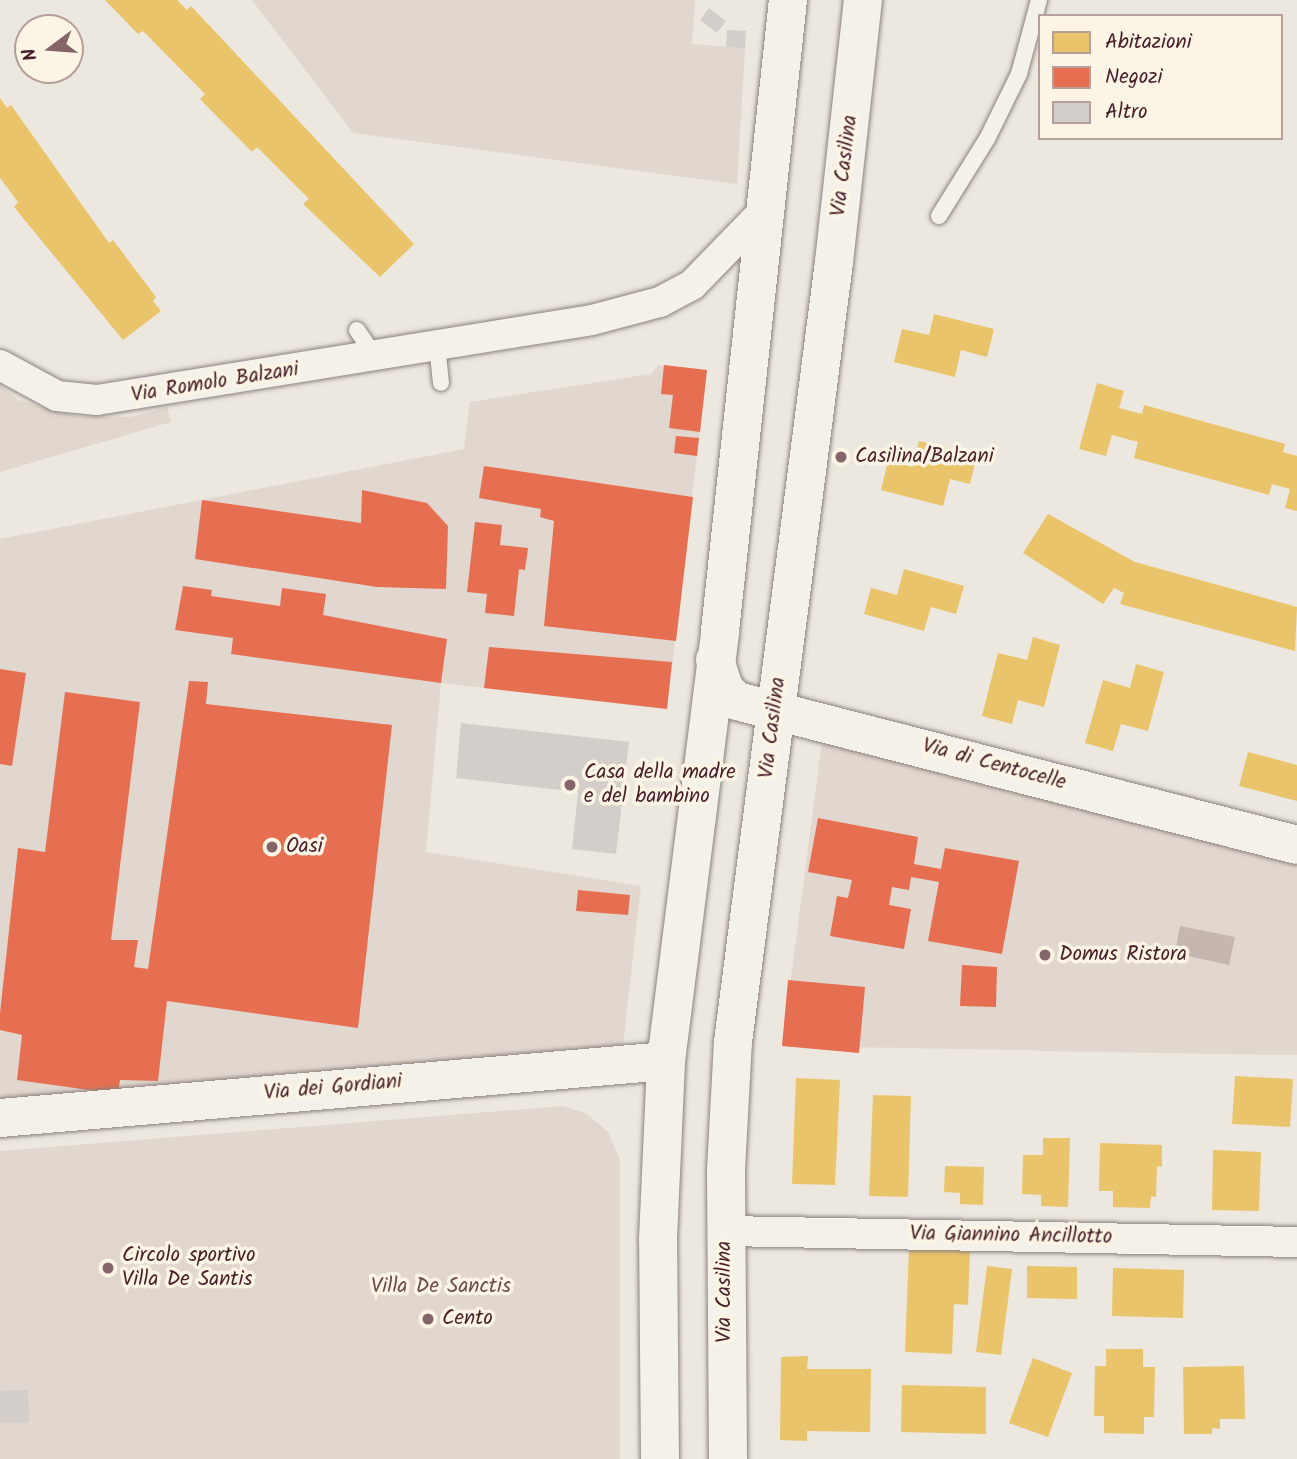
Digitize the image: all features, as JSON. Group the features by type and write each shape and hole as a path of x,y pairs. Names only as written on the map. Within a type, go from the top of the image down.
{"main road":[{"path":"660,1459 658,1238 666,1061 715,660 788,0"},
{"name":"Via Casilina","path":"727,1459 726,1231 733,1042 834,262 863,0"},
{"name":"Via di Centocelle","path":"715,660 731,697 1297,845"},
{"name":"Via dei Gordiani","path":"0,1118 666,1061"}],"street":[{"name":"Via Romolo Balzani","path":"0,365 57,396 97,400 592,320 660,303 709,271 766,208"},
{"name":"Via Giannino Ancillotto","path":"726,1231 1297,1242"}],"lane":[{"path":"939,216 987,139 1019,74 1039,0"},
{"path":"357,330 375,357"},
{"path":"438,345 441,383"}],"shaded area":[{"path":"659,365 707,370 667,709 441,683 426,852 641,886 623,1045 0,1103 0,539 464,449 470,402 651,374"},
{"name":"Domus Ristora","path":"822,742 1297,863 1297,1055 782,1046"},
{"path":"1180,926 1235,937 1229,965 1175,953"}],"green space":[{"path":"252,0 695,0 692,44 745,48 737,184 353,133"},
{"path":"0,385 18,400 75,416 130,417 167,407 171,422 0,472"},
{"path":"1084,838 1297,898 1296,1055 1040,1051 1072,917"},
{"name":"Villa De Sanctis","path":"563,1106 587,1114 608,1132 620,1160 620,1459 0,1459 0,1151"}],"building: Abitazioni":[{"path":"105,0 177,0 187,10 191,6 414,244 380,277 303,204 309,199 257,147 252,152 200,99 205,94 143,31 138,34"},
{"path":"0,98 7,108 11,105 109,243 113,240 156,297 153,301 161,311 123,340 14,207 18,202 0,178"},
{"path":"934,314 994,329 987,357 961,350 955,377 894,362 902,329 929,335"},
{"path":"1097,383 1124,391 1119,408 1142,414 1144,405 1285,444 1283,452 1297,456 1297,511 1285,508 1290,489 1272,484 1269,495 1134,458 1138,442 1112,435 1106,456 1079,449"},
{"path":"919,441 977,455 970,484 950,479 943,506 881,490 888,461 913,467"},
{"path":"1048,514 1135,562 1297,607 1295,651 1120,604 1124,593 1114,588 1103,604 1023,553"},
{"path":"904,569 964,586 956,614 931,607 924,631 864,614 871,588 897,595"},
{"path":"1033,637 1060,645 1044,707 1018,700 1012,724 982,716 998,653 1027,660"},
{"path":"1136,664 1164,672 1148,731 1121,724 1113,751 1085,743 1103,680 1130,688"},
{"path":"1248,752 1297,765 1297,801 1239,786"},
{"path":"1235,1076 1293,1079 1290,1127 1232,1124"},
{"path":"796,1078 840,1080 835,1185 792,1184"},
{"path":"873,1095 911,1096 908,1197 869,1196"},
{"path":"1043,1138 1070,1138 1068,1207 1041,1206 1041,1195 1022,1194 1023,1155 1043,1155"},
{"path":"1100,1143 1162,1145 1162,1167 1157,1166 1156,1197 1151,1196 1150,1208 1113,1207 1113,1191 1099,1191"},
{"path":"1213,1150 1261,1152 1259,1211 1212,1210"},
{"path":"945,1166 984,1167 983,1205 960,1204 960,1193 944,1192"},
{"path":"909,1247 970,1249 968,1305 954,1304 952,1354 905,1352"},
{"path":"987,1266 1012,1269 1001,1355 976,1352"},
{"path":"1027,1266 1077,1267 1077,1299 1027,1298"},
{"path":"1113,1268 1184,1270 1183,1318 1112,1316"},
{"path":"1106,1349 1143,1349 1143,1367 1155,1367 1154,1417 1144,1417 1144,1434 1104,1433 1104,1416 1094,1416 1095,1366 1106,1366"},
{"path":"808,1356 807,1369 871,1369 870,1432 807,1431 807,1441 780,1440 781,1357"},
{"path":"1033,1358 1072,1373 1048,1437 1009,1423"},
{"path":"1244,1366 1245,1419 1220,1419 1220,1429 1212,1428 1212,1434 1184,1434 1183,1367"},
{"path":"902,1385 986,1387 986,1434 901,1432"}],"building: Negozi":[{"path":"664,365 707,370 700,432 669,428 673,395 661,394"},
{"path":"676,436 699,438 697,456 674,453"},
{"path":"484,466 693,497 676,641 544,626 554,521 540,517 541,509 479,498"},
{"path":"362,490 427,503 448,526 446,589 377,587 195,559 202,500 361,523"},
{"path":"475,522 502,525 500,545 528,548 525,570 519,569 514,616 485,613 487,594 467,592"},
{"path":"183,586 212,590 211,596 280,606 282,588 326,594 323,615 447,639 441,683 231,654 233,638 175,630"},
{"path":"489,647 672,662 667,709 484,688"},
{"path":"0,669 26,673 12,766 0,764"},
{"name":"Oasi","path":"189,681 208,682 206,704 392,725 358,1028 167,1001 158,1081 120,1080 118,1094 17,1080 22,1035 0,1030 0,1013 18,848 45,852 65,692 140,702 111,940 138,940 134,967 148,969"},
{"path":"818,818 918,837 914,864 941,869 945,848 1019,861 1002,954 928,941 939,882 911,877 909,890 892,887 889,905 911,909 904,949 830,936 837,896 848,898 852,880 808,872"},
{"path":"578,890 630,895 628,915 576,911"},
{"path":"962,965 997,967 996,1007 960,1006"},
{"path":"788,980 865,987 859,1053 782,1046"}],"building: Altro":[{"path":"709,8 726,21 717,33 700,20"},
{"path":"727,30 746,31 745,48 726,47"},
{"name":"Casa della madre e del bambino","path":"461,723 629,742 616,854 572,849 578,792 456,778"},
{"path":"28,1390 29,1423 0,1423 0,1391"}],"place":[{"name":"Casilina/Balzani","path":"841,457"},
{"name":"Casa della madre e del bambino","path":"570,785"},
{"name":"Oasi","path":"272,847"},
{"name":"Domus Ristora","path":"1045,955"},
{"name":"Circolo sportivo Villa De Santis","path":"108,1268"},
{"name":"Cento","path":"428,1319"}]}
